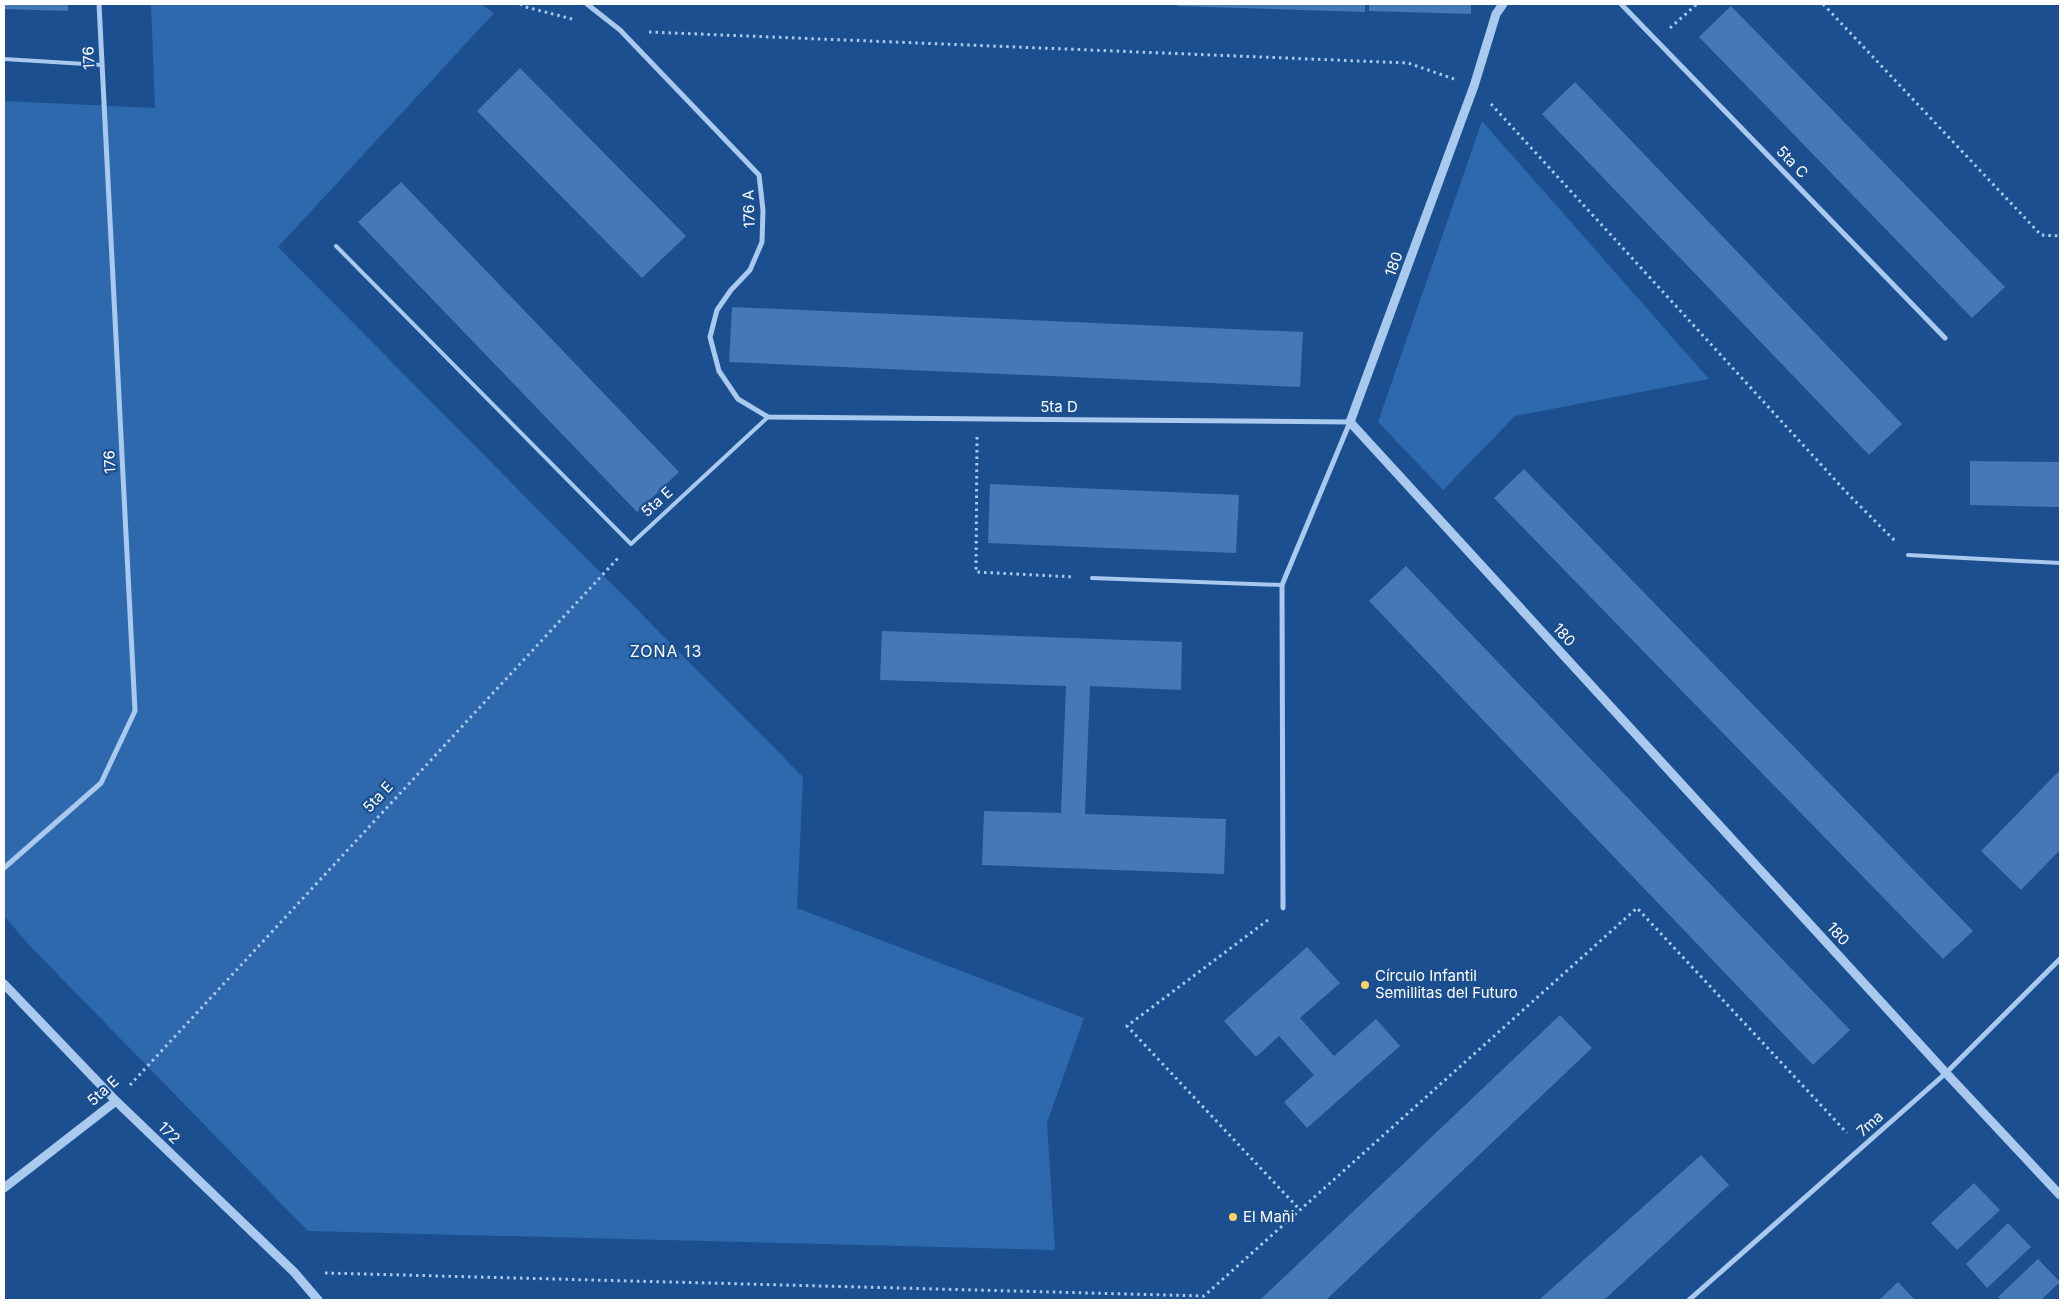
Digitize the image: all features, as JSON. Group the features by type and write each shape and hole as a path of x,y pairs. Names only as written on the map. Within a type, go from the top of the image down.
{"street":[{"name":"176","path":"4,868 101,783 136,711 99,4"},
{"name":"176 A","path":"587,4 620,30 760,175 763,210 762,242 750,270 731,290 717,310 710,337 719,371 738,399 768,417"},
{"name":"180","path":"1503,4 1496,14 1474,86 1350,422 2060,1195"},
{"name":"5ta C","path":"1622,4 1945,338"},
{"name":"5ta D","path":"768,417 1350,422"},
{"path":"1283,908 1282,585 1350,422"},
{"name":"7ma","path":"1689,1300 1946,1073 2060,959"},
{"name":"172","path":"4,984 116,1101 294,1272 318,1300"},
{"name":"5ta E","path":"4,1188 116,1101"}],"lane":[{"path":"4,59 102,65"},
{"path":"336,246 631,544"},
{"name":"5ta E","path":"631,544 768,417"},
{"path":"1908,555 2060,563"},
{"path":"1092,578 1282,585"}],"path":[{"path":"1656,40 1697,4"},
{"path":"1823,4 2041,235 2060,236"},
{"path":"620,30 1408,63 1474,86 1842,487 1908,555"},
{"path":"977,419 976,572 1092,578"},
{"name":"5ta E","path":"116,1101 631,544"},
{"path":"1283,908 1127,1026 1300,1210"},
{"path":"294,1272 1204,1296 1637,908 1862,1149"},
{"path":"1162,1295 1166,1300"}],"shaded area":[{"path":"151,4 481,4 494,13 278,247 803,777 797,908 1084,1018 1047,1123 1055,1250 308,1231 30,946 4,916 4,101 155,108"},
{"path":"1482,121 1709,379 1515,416 1443,490 1378,422"}],"building":[{"path":"4,4 68,4 68,11 4,9"},
{"path":"1177,4 1365,4 1365,12 1177,6"},
{"path":"1369,4 1471,4 1471,14 1369,11"},
{"path":"1731,6 2005,287 1972,318 1699,37"},
{"path":"520,68 686,236 642,278 477,111"},
{"path":"1575,82 1902,424 1869,455 1542,114"},
{"path":"401,182 679,472 637,512 358,222"},
{"path":"732,307 1303,332 1300,387 729,362"},
{"path":"1970,461 2060,462 2060,507 1970,505"},
{"path":"1524,469 1973,931 1943,959 1494,498"},
{"path":"990,484 1239,495 1236,553 988,543"},
{"path":"1406,566 1850,1030 1813,1065 1369,601"},
{"path":"882,631 1182,642 1181,690 1090,686 1085,814 1226,819 1224,874 982,865 984,811 1061,813 1066,686 880,680"},
{"path":"2060,770 2060,850 2021,890 1981,851"},
{"path":"1307,947 1340,983 1300,1018 1334,1056 1376,1019 1400,1046 1307,1128 1284,1102 1314,1075 1279,1036 1256,1057 1224,1021"},
{"path":"1560,1015 1592,1048 1326,1300 1260,1300"},
{"path":"1701,1155 1729,1185 1604,1300 1539,1300"},
{"path":"1974,1183 2000,1210 1957,1250 1931,1223"},
{"path":"2008,1223 2031,1247 1987,1288 1966,1264"},
{"path":"2038,1259 2060,1282 2041,1300 2001,1300 1998,1297"},
{"path":"1898,1282 1915,1300 1879,1300"}],"place":[{"name":"Círculo Infantil Semillitas del Futuro","path":"1365,985"},
{"name":"El Mañi","path":"1233,1217"}],"district":[{"name":"ZONA 13","path":"666,651"}]}
